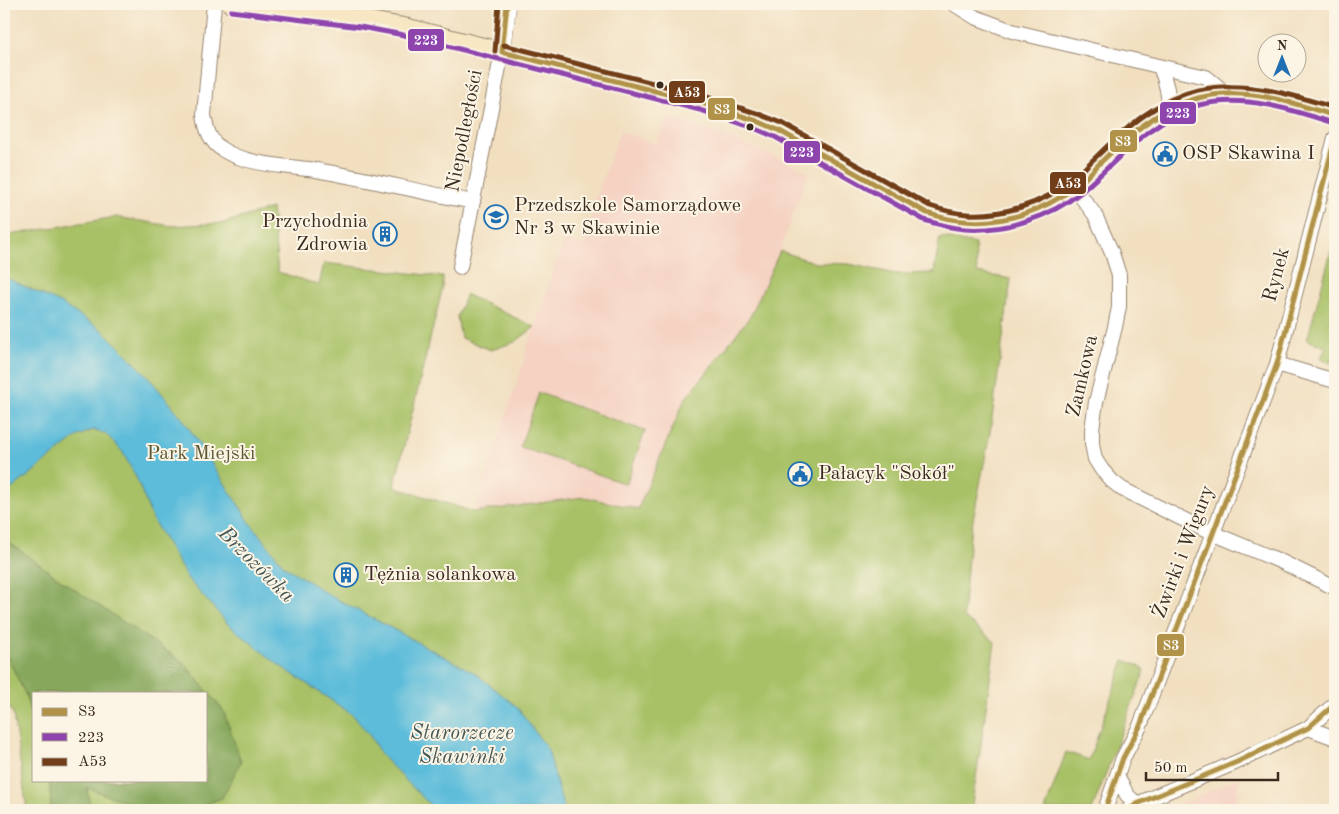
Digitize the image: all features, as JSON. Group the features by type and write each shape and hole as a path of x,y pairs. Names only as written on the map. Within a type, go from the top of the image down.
{"main road":[{"path":"232,4 406,28 702,102 778,130 927,213 946,219 976,222 1005,220 1043,206 1074,188 1140,127 1169,109 1186,102 1199,98 1242,94 1334,109"}],"street":[{"path":"214,4 204,115 205,126 209,135 222,149 242,159 317,171 473,202"},
{"name":"Niepodległości","path":"460,266 502,52 507,4"},
{"path":"954,4 974,17 1012,31 1206,77 1227,94"},
{"path":"1160,67 1166,83 1169,109"},
{"name":"Rynek","path":"1277,364 1335,138"},
{"name":"Zamkowa","path":"1074,188 1095,215 1112,253 1118,276 1116,320 1093,418 1092,444 1095,459 1102,470 1122,489 1188,522 1282,562 1335,588"},
{"path":"1277,364 1335,381"},
{"name":"Żwirki i Wigury","path":"1106,810 1123,758 1140,726 1277,364"},
{"path":"1117,775 1132,807 1237,762 1308,728 1335,704"},
{"path":"1308,728 1335,738"}],"shaded area":[{"path":"667,116 767,153 809,172 780,251 751,315 685,399 638,509 584,497 474,512 527,352 525,351 535,327 564,239 584,246 593,215 590,214 620,131 656,144"},
{"path":"1239,777 1236,810 1160,810 1167,803 1169,805 1188,802"}],"green space":[{"name":"Park Miejski","path":"272,208 278,272 319,285 324,263 443,277 443,286 394,487 474,512 584,497 638,509 685,399 751,315 780,251 816,263 849,264 896,274 934,273 940,237 975,244 977,273 1011,279 990,433 970,535 963,617 995,642 971,810 27,810 13,714 4,697 4,236 116,217 171,226 224,223"},
{"path":"1332,248 1335,252 1335,359 1331,363 1320,359 1326,347 1307,340"},
{"path":"466,294 535,327 515,342 491,350 461,338 457,317"},
{"path":"539,393 645,431 626,484 520,447"},
{"path":"4,539 68,585 183,662 208,692 32,692 32,718 26,696 4,650"},
{"path":"1124,660 1145,670 1092,810 1045,810 1066,752 1089,760"},
{"path":"208,692 223,710 241,761 222,798 190,810 148,810 87,788 91,810 51,810 49,782 208,782"}],"water":[{"name":"Starorzecze Skawinki","path":"4,279 11,280 60,303 102,330 145,373 183,419 251,524 284,566 331,596 475,673 517,707 548,750 564,810 435,810 382,756 370,736 353,715 279,665 229,625 188,579 153,520 136,477 122,451 106,434 93,430 78,436 4,495"}],"transit line":[{"name":"A53","path":"495,51 499,4"},
{"name":"S3","path":"502,52 507,4"},
{"name":"223","path":"231,11 360,27 404,35 700,110 775,137 924,220 944,226 960,228 980,229 1011,225 1056,209 1081,192 1150,130 1181,111 1199,105 1216,102 1250,102 1284,108 1333,123"},
{"name":"A53","path":"504,45 704,96 759,114 782,123 930,206 967,214 1008,211 1047,197 1070,182 1131,125 1156,107 1183,94 1216,87 1250,88 1268,90 1335,108"},
{"name":"S3","path":"502,52 702,103 757,121 778,130 927,213 964,221 993,221 1036,210 1078,185 1101,162 1145,124 1170,108 1198,98 1233,94 1267,97 1335,116"},
{"name":"S3","path":"1105,810 1123,758 1140,726 1277,364 1335,138"},
{"name":"S3","path":"1128,810 1137,804 1237,762 1308,728 1335,704"}],"place":[{"name":"OSP Skawina I","path":"1165,154"},
{"name":"Przedszkole Samorządowe Nr 3 w Skawinie","path":"496,217"},
{"name":"Przychodnia Zdrowia","path":"385,234"},
{"name":"Pałacyk \"Sokół\"","path":"800,474"},
{"name":"Tężnia solankowa","path":"346,575"}],"water label":[{"name":"Brzozówka","path":"256,565"}]}
